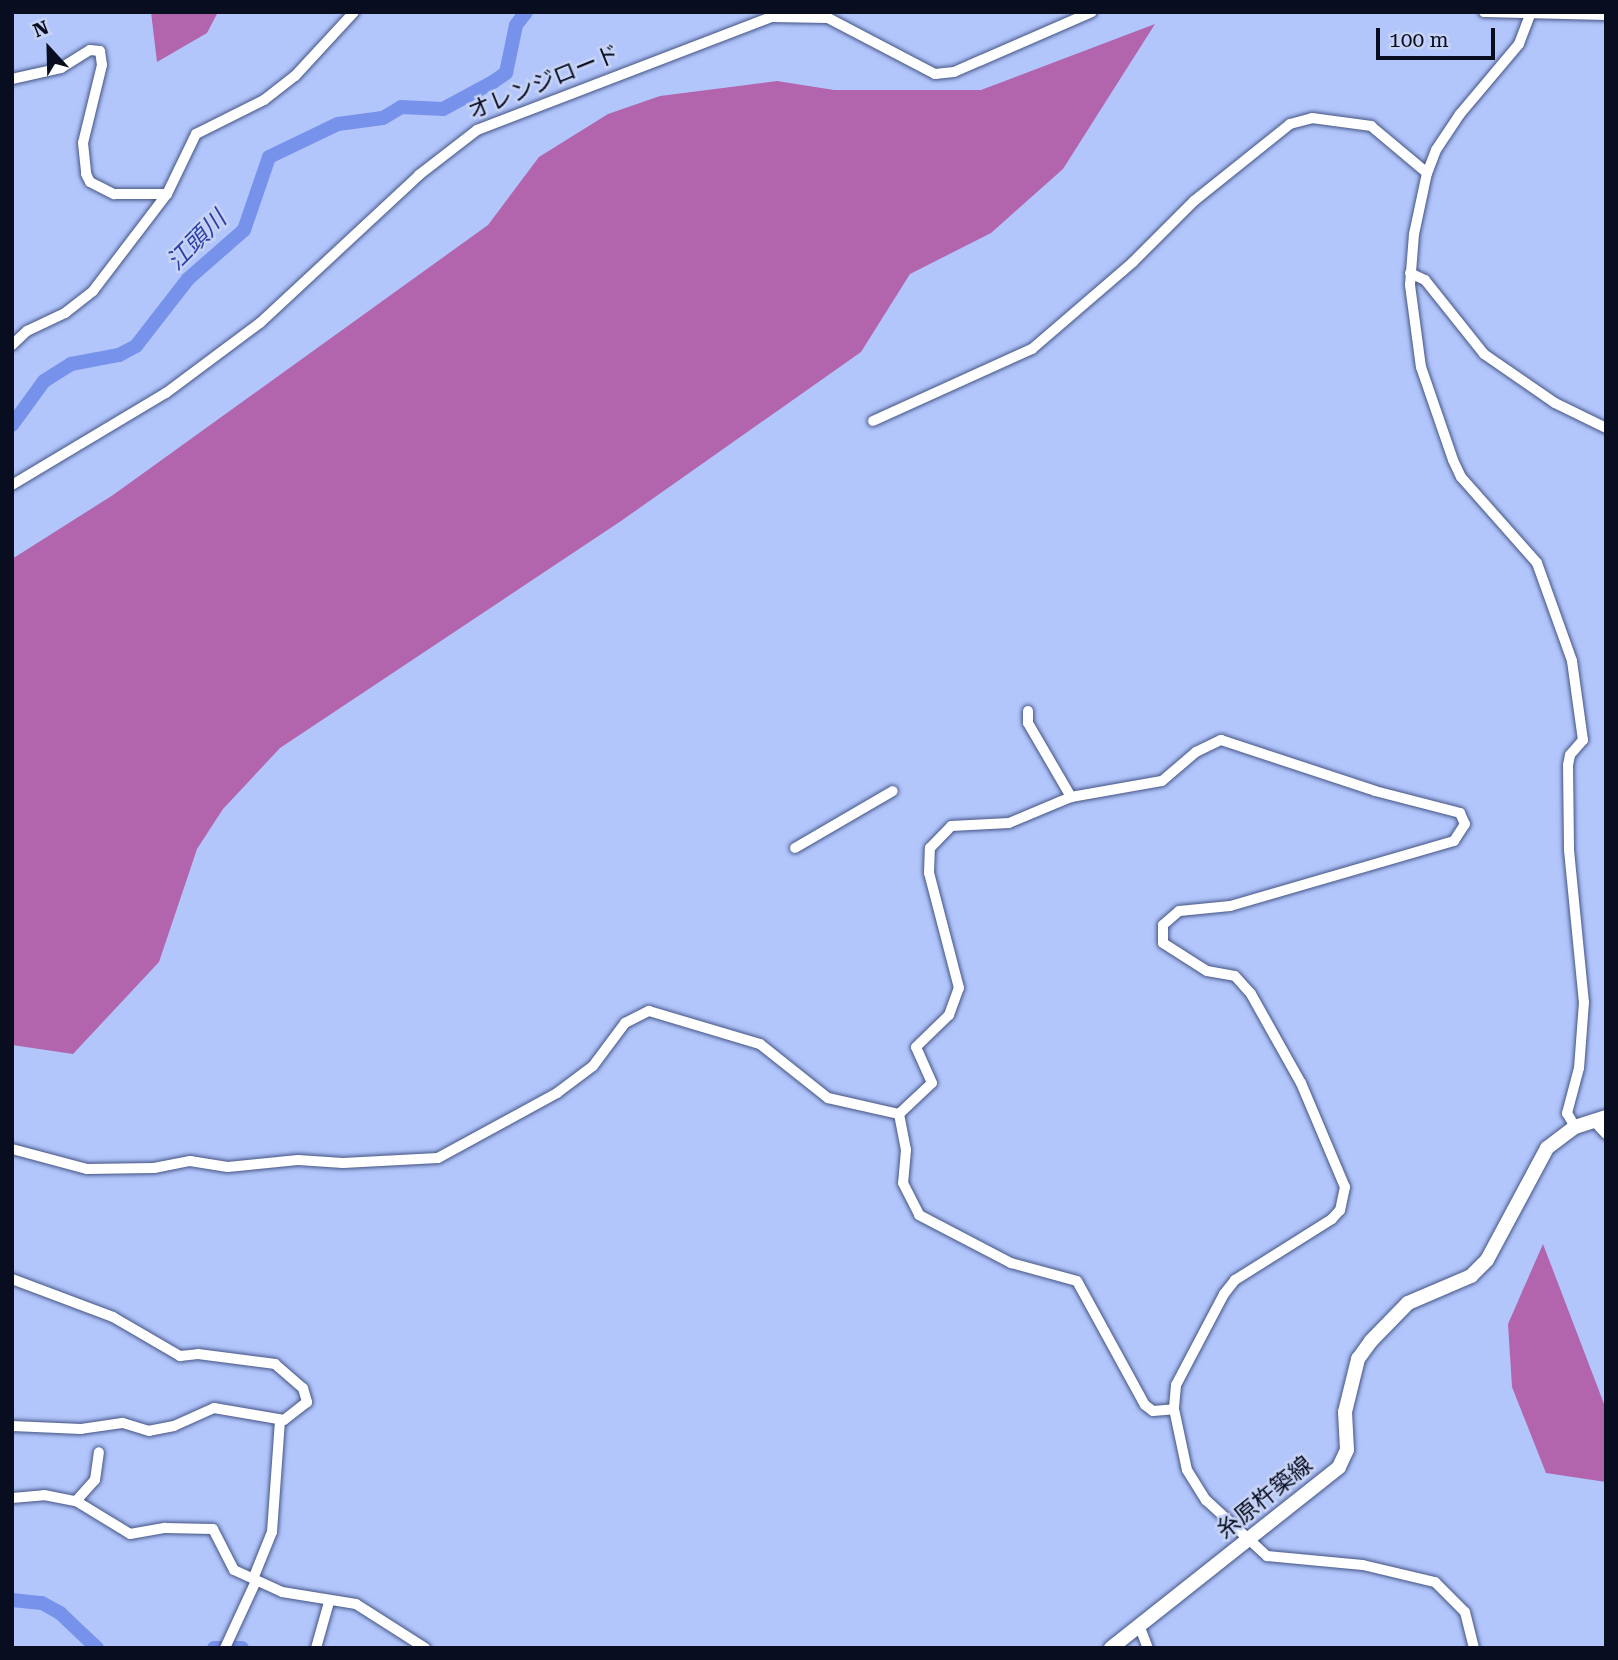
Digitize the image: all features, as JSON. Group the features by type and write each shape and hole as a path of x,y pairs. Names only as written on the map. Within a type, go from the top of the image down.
{"main road":[{"name":"糸原杵築線","path":"1111,1648 1250,1541 1339,1467 1347,1450 1345,1412 1358,1359 1371,1341 1408,1303 1471,1276 1487,1260 1547,1148 1575,1127 1599,1119"}],"street":[{"path":"12,345 27,331 70,310 93,291 167,194 196,134 264,100 285,84 354,12"},
{"name":"オレンジロード","path":"12,485 166,393 260,323 419,176 477,130 772,17 828,18 935,74 954,72 1092,12"},
{"path":"1484,12 1606,15"},
{"path":"1530,15 1519,44 1448,129 1427,173 1410,273 1420,367 1452,460 1461,477 1536,564 1572,661 1583,740 1570,755 1568,765 1569,850 1584,1002 1579,1068 1567,1113 1575,1127"},
{"path":"12,79 61,68 90,50 100,51 102,65 83,143 86,174 90,182 114,194 167,194"},
{"path":"873,421 1032,349 1133,262 1194,201 1290,124 1312,118 1371,126 1427,173"},
{"path":"1410,273 1426,280 1483,354 1555,403 1606,428"},
{"path":"1028,711 1028,723 1071,797"},
{"path":"899,1114 932,1083 916,1047 950,1015 959,988 929,873 930,848 951,826 1009,823 1071,797 1162,780 1196,752 1221,740 1375,791 1449,807 1460,813 1465,824 1454,841 1230,906 1179,911 1163,925 1163,943 1170,951 1208,971 1235,976 1251,994 1301,1083 1345,1186 1340,1210 1332,1219 1230,1287 1182,1373 1174,1409 1194,1485 1250,1541 1279,1560 1363,1564 1434,1582 1465,1612 1474,1648"},
{"path":"795,848 893,791"},
{"path":"12,1149 87,1169 154,1168 190,1161 228,1167 298,1160 343,1163 438,1158 557,1093 593,1066 625,1023 649,1011 760,1044 828,1098 899,1114"},
{"path":"899,1114 906,1150 904,1183 919,1215 1011,1263 1077,1281 1146,1405 1153,1411 1174,1409"},
{"path":"1599,1119 1606,1134"},
{"path":"12,1279 113,1317 180,1356 198,1353 275,1364 307,1398 306,1405 280,1420 224,1407 149,1430 122,1423 81,1429 12,1426"},
{"path":"226,1644 272,1532 280,1420"},
{"path":"76,1501 95,1480 99,1452"},
{"path":"12,1498 44,1495 76,1501 130,1534 165,1528 214,1529 234,1570 282,1592 328,1602 356,1604 425,1648"},
{"path":"316,1648 328,1602"},
{"path":"1139,1625 1148,1648"}],"shaded area":[{"path":"151,12 218,12 207,33 157,62"},
{"path":"1155,24 1063,169 991,233 910,274 861,352 621,521 280,748 223,809 197,849 159,962 73,1054 12,1045 12,559 113,495 488,225 539,157 608,114 660,96 777,81 834,90 981,90"},
{"path":"1543,1244 1606,1409 1606,1482 1546,1473 1512,1387 1508,1324"}],"waterway":[{"name":"江頭川","path":"12,425 44,381 71,364 119,355 136,346 188,279 244,230 269,157 338,124 383,118 401,107 443,109 493,82 506,73 516,25 526,12"},
{"name":"江頭川","path":"12,1600 42,1603 60,1613 97,1648"},
{"name":"江頭川","path":"214,1648 242,1648"}]}
